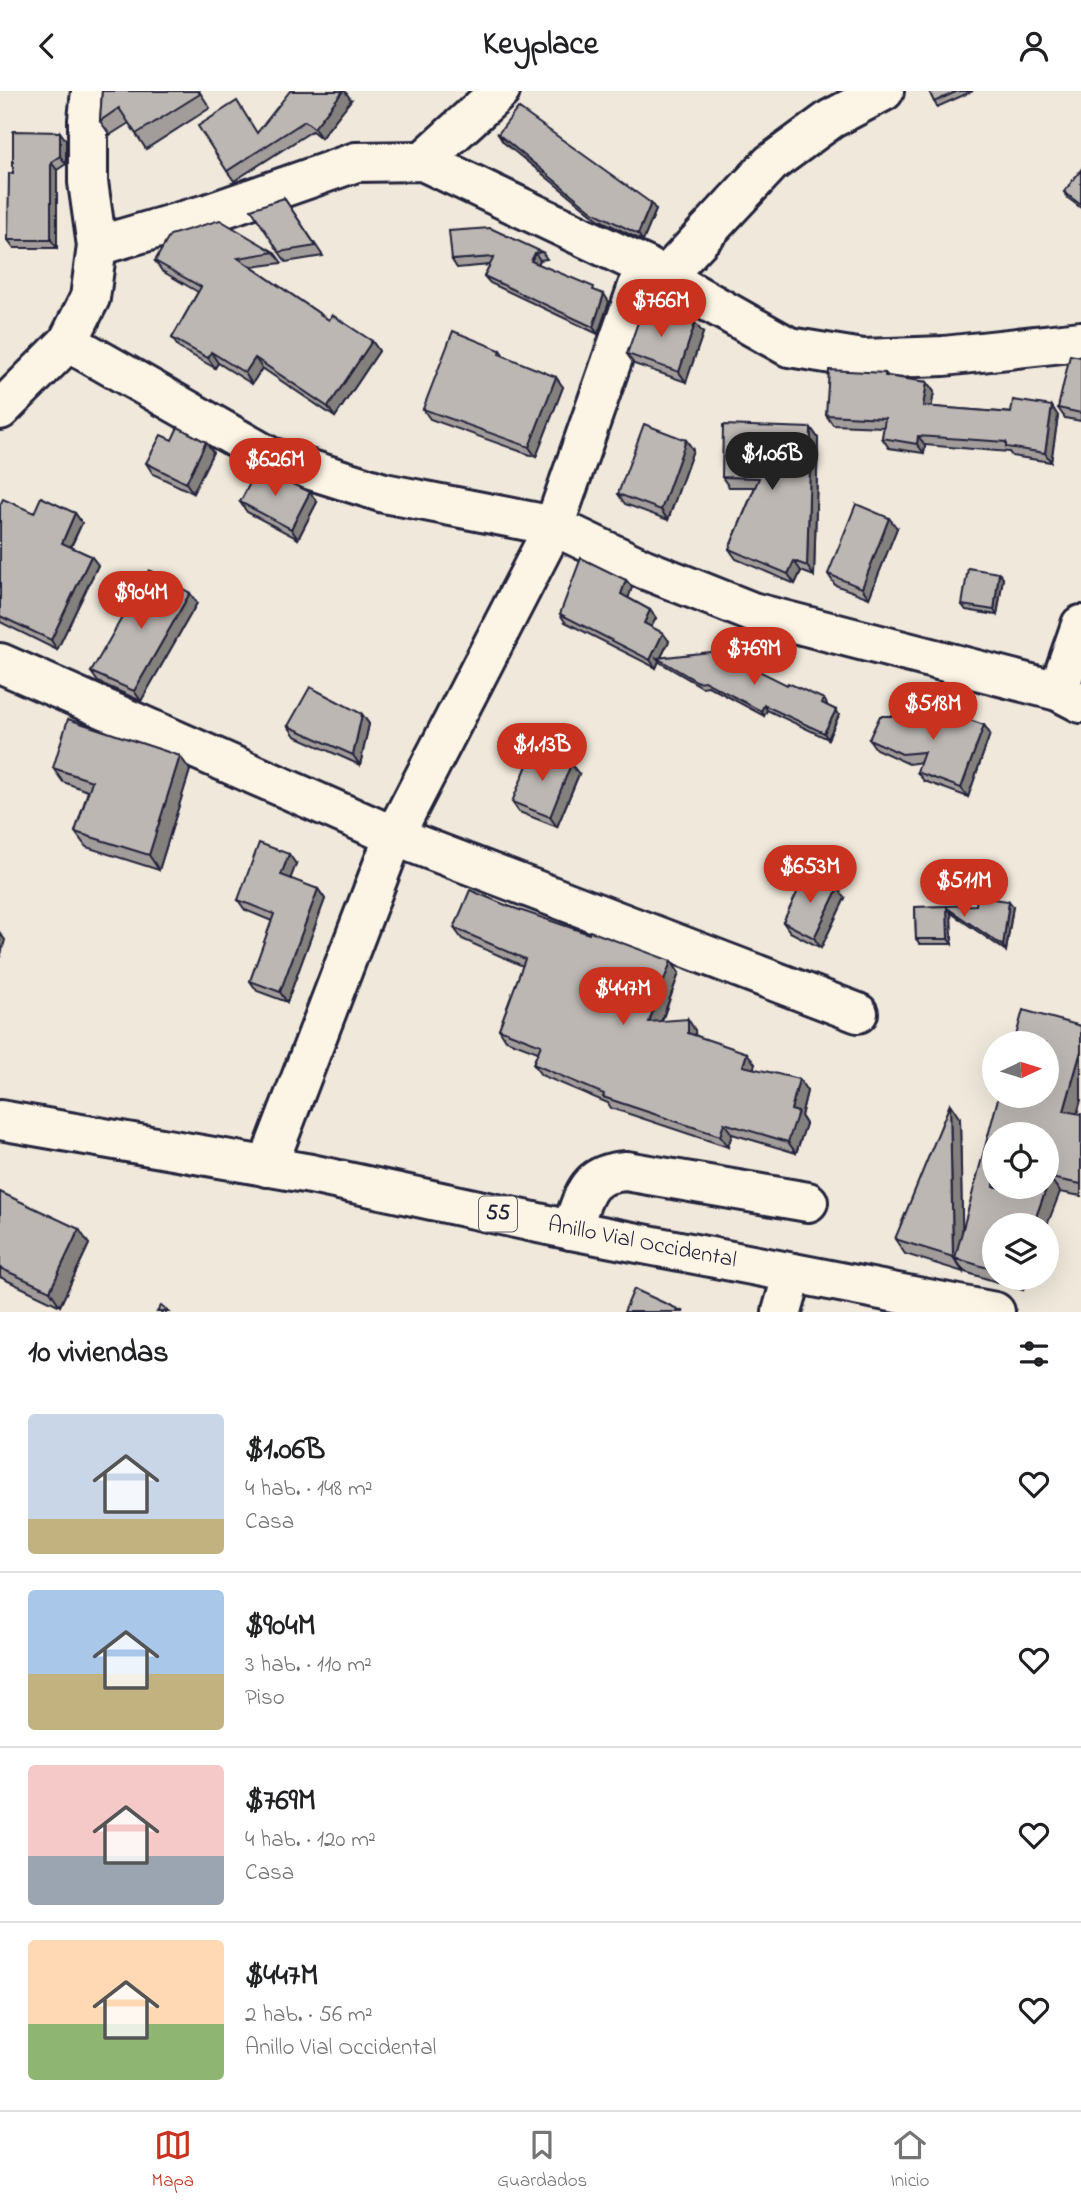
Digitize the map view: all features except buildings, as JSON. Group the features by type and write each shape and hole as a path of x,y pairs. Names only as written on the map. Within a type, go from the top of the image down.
{"main road":[{"path":"0,410 68,342 90,298 97,246 88,182 91,91"},
{"path":"422,161 500,91"},
{"path":"267,1167 394,836 554,526 654,272 771,163 831,119 884,91"},
{"path":"97,246 210,213 356,162 422,161 654,272 789,347 863,359 944,356 1081,341"},
{"path":"68,342 270,457 384,493 554,526 645,569 752,612 1070,697 1081,625"},
{"path":"0,663 394,836 858,1013"},
{"name":"Anillo Vial Occidental","path":"0,1119 267,1167 571,1230 995,1312"},
{"path":"571,1230 590,1181 605,1173 626,1171 807,1202"},
{"path":"782,1312 793,1273"}]}
